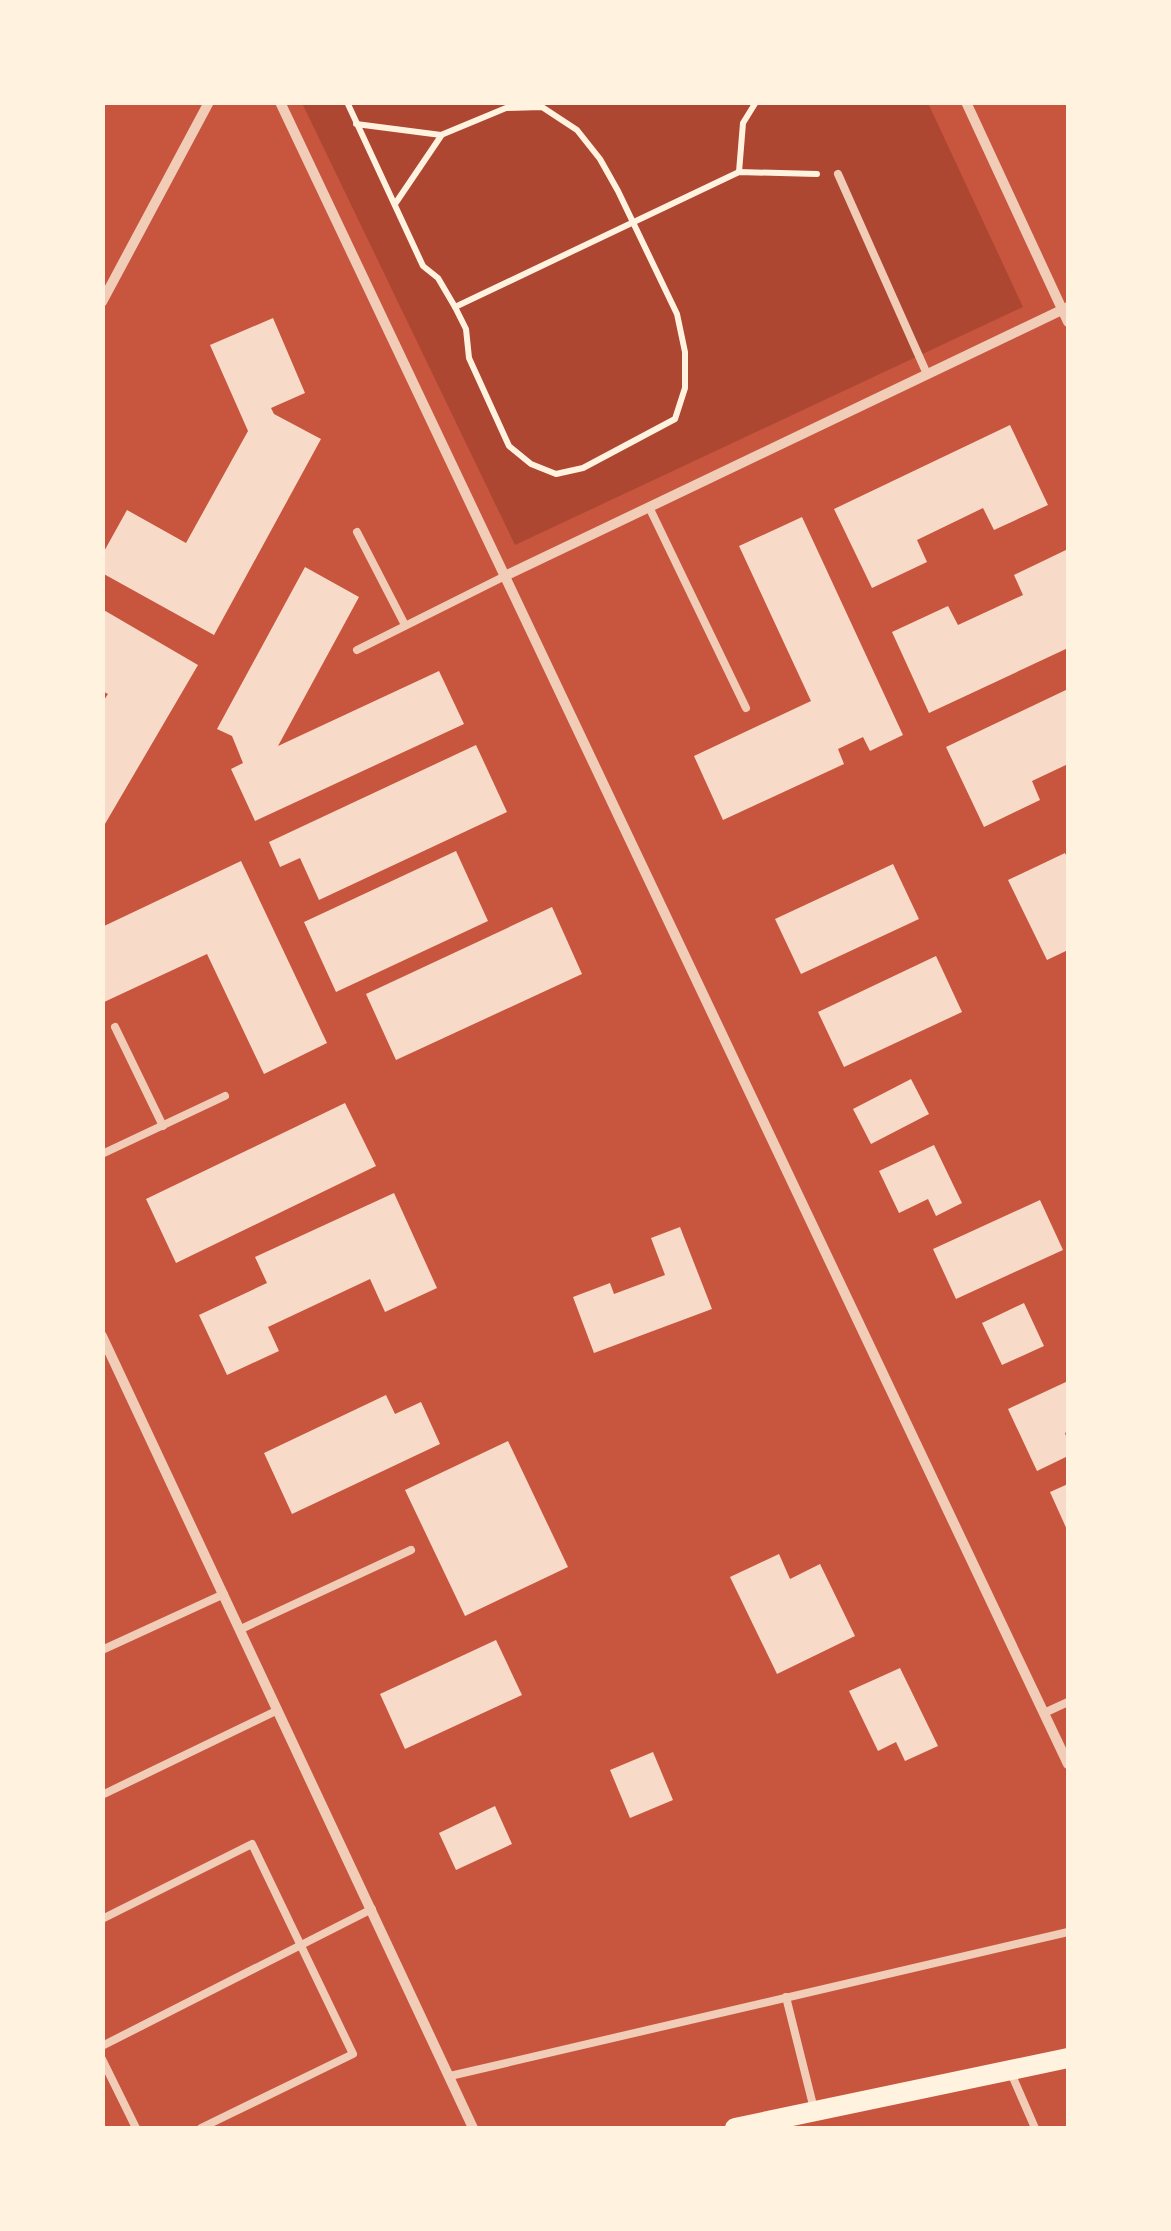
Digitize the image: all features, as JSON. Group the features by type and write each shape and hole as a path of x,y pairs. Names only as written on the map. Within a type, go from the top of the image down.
{"main road":[{"path":"735,2128 1068,2058"}],"street":[{"path":"102,302 209,102"},
{"path":"280,102 1068,1764"},
{"path":"966,102 1066,308 1068,322"},
{"path":"505,576 1066,308"},
{"path":"102,1336 473,2128"}],"lane":[{"path":"838,174 927,374"},
{"path":"649,507 746,708"},
{"path":"357,532 405,625"},
{"path":"357,650 505,576"},
{"path":"114,1027 163,1126"},
{"path":"102,1154 225,1096"},
{"path":"241,1629 411,1550"},
{"path":"102,1650 224,1594"},
{"path":"1044,1712 1068,1702"},
{"path":"102,1794 278,1710"},
{"path":"102,1920 252,1844 302,1946 353,2054 201,2128"},
{"path":"102,2046 372,1909"},
{"path":"450,2076 1068,1932"},
{"path":"786,1998 815,2112"},
{"path":"102,2060 136,2128"},
{"path":"1010,2071 1035,2128"}],"path":[{"path":"347,102 356,124 423,266 438,278 466,329 469,358 509,446 531,464 556,474 583,468 675,419 685,388 678,314 600,159 577,130 542,107 506,108 441,136 356,124"},
{"path":"740,172 743,123 756,102"},
{"path":"394,205 441,136"},
{"path":"455,307 740,172 838,174"}],"shaded area":[{"path":"302,103 928,103 1023,307 515,545"}],"building":[{"path":"273,318 305,393 271,408 274,414 321,439 214,635 102,573 102,555 127,510 186,543 248,431 210,345"},
{"path":"1010,425 1048,505 994,530 983,508 917,540 927,562 872,588 834,509"},
{"path":"802,517 903,735 870,751 863,737 838,749 844,764 723,820 694,756 811,701 739,546"},
{"path":"1068,549 1068,648 929,713 892,632 948,606 958,625 1023,595 1014,575"},
{"path":"305,567 359,597 278,746 439,671 464,724 255,821 231,769 243,763 232,736 217,729"},
{"path":"102,609 198,665 102,829 102,703 108,694 102,691"},
{"path":"1068,689 1068,764 1032,781 1040,800 984,827 946,747"},
{"path":"476,745 507,812 319,900 300,858 280,867 269,842"},
{"path":"456,851 488,921 336,992 304,922"},
{"path":"1065,853 1068,950 1047,960 1008,880"},
{"path":"241,861 327,1043 264,1074 207,954 102,1003 102,927"},
{"path":"893,864 919,919 801,974 775,919"},
{"path":"552,907 582,974 396,1060 366,994"},
{"path":"936,956 962,1012 844,1067 818,1012"},
{"path":"911,1079 929,1114 871,1144 853,1109"},
{"path":"345,1103 376,1166 176,1263 146,1199"},
{"path":"934,1145 962,1203 936,1216 928,1199 899,1213 879,1171"},
{"path":"394,1193 437,1288 385,1312 370,1279 268,1327 279,1351 227,1375 199,1315 267,1283 255,1257"},
{"path":"1040,1200 1063,1250 956,1299 933,1249"},
{"path":"680,1227 712,1309 594,1353 573,1297 610,1283 614,1294 665,1275 651,1238"},
{"path":"1024,1303 1044,1346 1002,1365 982,1323"},
{"path":"1068,1381 1068,1456 1037,1471 1008,1409"},
{"path":"386,1395 395,1414 421,1402 440,1444 292,1514 264,1453"},
{"path":"508,1441 568,1567 465,1616 405,1490"},
{"path":"1068,1484 1068,1532 1050,1492"},
{"path":"779,1554 790,1579 820,1564 855,1636 777,1674 730,1577"},
{"path":"496,1640 522,1695 405,1749 380,1694"},
{"path":"900,1668 938,1746 905,1761 896,1742 878,1751 849,1691"},
{"path":"653,1752 673,1800 630,1818 610,1770"},
{"path":"495,1806 512,1844 456,1870 439,1833"}]}
